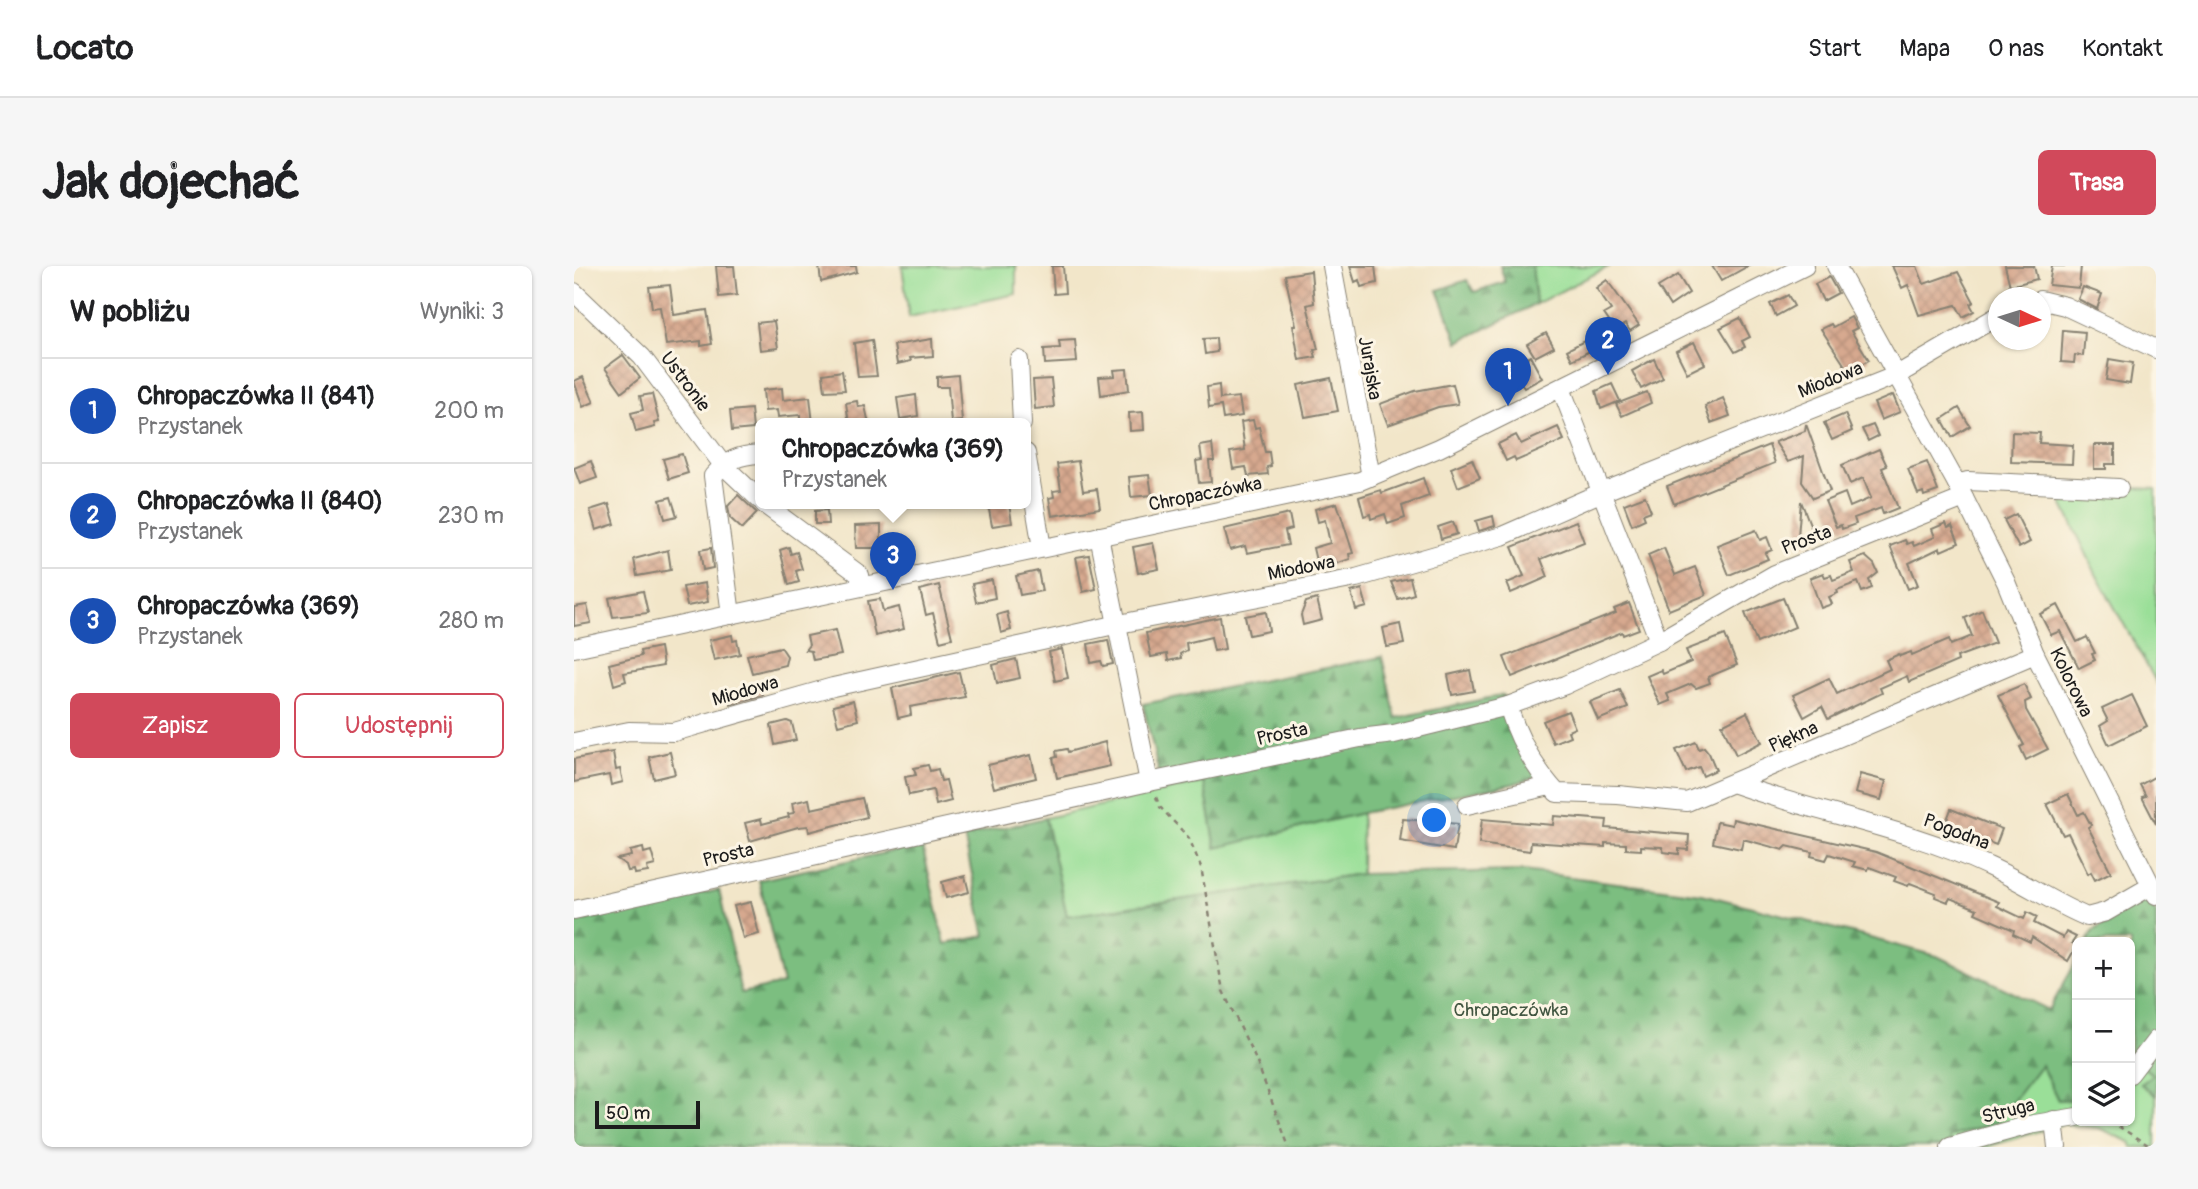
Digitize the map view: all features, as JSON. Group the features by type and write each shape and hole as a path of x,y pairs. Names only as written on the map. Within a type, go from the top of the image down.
{"street":[{"name":"Jurajska","path":"1332,266 1371,477"},
{"name":"Chropaczówka","path":"574,648 1326,490 1371,477 1561,388 1805,266"},
{"name":"Kolorowa","path":"1836,266 1961,491 2006,582 2035,654 2153,891"},
{"name":"Ustronie","path":"574,292 642,357 723,465 755,495"},
{"path":"2051,303 2065,306 2156,349"},
{"name":"Miodowa","path":"574,742 629,732 674,732 834,687 1119,624 1356,578 1502,536 1600,493 1897,375 1988,322"},
{"path":"1019,360 1022,418"},
{"path":"1561,388 1659,641"},
{"path":"731,615 713,497 713,476 723,465 741,455 755,454"},
{"path":"1961,491 1968,481 2119,488"},
{"path":"1031,483 1042,548"},
{"name":"Prosta","path":"574,910 1149,782 1360,738 1394,734 1508,706 1565,685 1659,641 1775,574 1961,491"},
{"path":"771,509 860,575 862,586"},
{"path":"1099,536 1149,782"},
{"name":"Piękna","path":"1467,805 1553,790 1687,802 1735,784 2035,654"},
{"path":"1508,706 1515,729 1553,790"},
{"name":"Pogodna","path":"1735,784 1773,798 1885,826 1988,866 2087,917 2106,912 2153,891"},
{"path":"2135,1069 2150,1056 2156,1040"},
{"name":"Struga","path":"1950,1147 2072,1118"},
{"path":"2054,1120 2057,1147"}],"path":[{"path":"1149,782 1160,807 1189,838 1201,867 1223,991 1256,1060 1289,1147"},
{"path":"2118,1126 2151,1147"}],"green space":[{"path":"902,266 1016,266 1016,294 909,317"},
{"path":"1500,266 1532,266 1536,304 1458,342 1438,290 1467,280 1474,292 1505,282"},
{"path":"1532,266 1610,266 1536,304"},
{"path":"2053,484 2156,489 2156,682 2097,576"},
{"path":"1382,657 1396,718 1503,695 1547,773 1513,784 1362,813 1216,848 1204,782 1163,791 1143,704"},
{"path":"1204,782 1216,847 1362,813 1361,874 1067,916 1045,818"},
{"name":"Chropaczówka","path":"1045,818 1067,916 1361,874 1524,871 1702,894 1799,919 1937,956 2049,1010 2072,969 2072,1100 2058,1100 2041,1065 1997,1122 1949,1137 1951,1147 574,1147 574,922 719,890 741,993 783,984 759,880 922,845 945,944 985,936 964,836"},
{"path":"2136,902 2149,903 2156,913 2156,1096 2141,1084 2153,1075 2135,1060 2135,937 2090,937 2092,932"},
{"path":"2135,1060 2154,1076 2141,1084 2156,1096 2156,1147 2132,1147 2132,1143 2099,1128 2082,1126 2135,1126"},
{"path":"2041,1064 2058,1100 2072,1100 2072,1125 2064,1124 1986,1147 1951,1147 1948,1137 1997,1122"}],"building":[{"path":"716,266 734,266 737,295 719,297"},
{"path":"819,266 856,266 857,272 821,282"},
{"path":"1052,266 1063,266 1065,293 1054,294"},
{"path":"1350,266 1375,266 1377,283 1361,287 1359,280 1355,282"},
{"path":"1712,266 1748,266 1721,281"},
{"path":"1892,266 1917,266 1924,284 1958,272 1974,302 1970,304 1974,311 1963,317 1956,305 1919,315 1908,285 1902,288"},
{"path":"2005,266 2034,266 2037,279 2010,286"},
{"path":"2052,266 2081,266 2079,288 2049,285"},
{"path":"1311,271 1314,303 1307,305 1318,349 1314,350 1316,357 1299,360 1293,325 1296,325 1285,275"},
{"path":"1678,275 1689,293 1670,306 1658,287"},
{"path":"1829,277 1838,293 1823,301 1815,284"},
{"path":"1607,280 1639,325 1630,331 1625,324 1615,330 1604,314 1611,310 1596,288"},
{"path":"670,285 674,315 707,310 712,344 701,346 701,341 666,345 660,307 652,308 649,287"},
{"path":"2083,287 2102,294 2097,309 2078,299"},
{"path":"1788,295 1794,306 1776,316 1770,304"},
{"path":"1851,317 1857,328 1851,331 1869,360 1849,372 1821,329 1831,324 1833,327"},
{"path":"1740,318 1750,337 1742,341 1745,347 1735,352 1720,328"},
{"path":"774,321 778,348 760,350 757,323"},
{"path":"2063,330 2085,332 2083,356 2075,355 2074,363 2061,362"},
{"path":"1546,333 1554,347 1535,357 1527,344"},
{"path":"1216,338 1217,352 1205,354 1203,339"},
{"path":"932,339 933,356 910,358 911,361 897,364 894,345"},
{"path":"872,340 877,376 858,377 854,343"},
{"path":"1075,340 1077,362 1045,364 1044,349 1060,348 1059,341"},
{"path":"1586,340 1592,350 1572,360 1567,350"},
{"path":"1694,342 1705,364 1687,373 1676,351"},
{"path":"623,355 640,378 622,392 605,368"},
{"path":"1530,356 1542,378 1524,388 1511,366"},
{"path":"1654,359 1663,378 1641,389 1632,371"},
{"path":"2109,359 2133,363 2130,384 2106,380"},
{"path":"1127,369 1129,390 1101,395 1099,377 1115,376 1114,370"},
{"path":"842,371 845,390 825,391 823,374"},
{"path":"958,375 962,418 951,418 948,387 937,387 937,377"},
{"path":"583,377 594,402 583,407 574,381"},
{"path":"1331,378 1338,411 1305,417 1298,385"},
{"path":"1051,379 1054,407 1035,409 1033,380"},
{"path":"1453,384 1458,404 1438,407 1388,425 1380,404 1415,391"},
{"path":"1612,384 1620,401 1601,409 1596,391"},
{"path":"1219,385 1220,399 1239,397 1242,416 1223,419 1221,406 1209,408 1207,387"},
{"path":"782,388 783,400 810,397 812,418 800,418 800,415 778,417 777,410 765,411 763,390"},
{"path":"1647,392 1651,403 1622,416 1616,404"},
{"path":"652,394 659,422 654,423 655,427 636,432 631,413 643,410 640,396"},
{"path":"916,395 918,416 900,418 897,398"},
{"path":"1893,395 1900,412 1881,420 1874,403"},
{"path":"1723,398 1730,416 1711,423 1705,406"},
{"path":"857,401 858,407 865,406 868,418 848,418 846,403"},
{"path":"1959,408 1970,426 1952,437 1942,419"},
{"path":"751,409 753,429 732,431 730,411"},
{"path":"1143,412 1144,430 1130,431 1129,413"},
{"path":"1845,414 1852,431 1832,440 1824,423"},
{"path":"1253,420 1255,428 1259,427 1265,452 1269,452 1271,466 1267,467 1268,474 1248,476 1246,467 1233,469 1230,452 1245,450 1241,422"},
{"path":"1806,424 1830,491 1813,498 1802,482 1804,456 1788,462 1775,442 1805,431"},
{"path":"1873,425 1878,436 1868,441 1862,429"},
{"path":"1558,427 1564,440 1516,461 1514,457 1506,461 1498,444 1516,435 1521,444"},
{"path":"2012,432 2040,433 2039,443 2073,445 2072,464 2011,462"},
{"path":"1212,444 1214,461 1209,461 1211,482 1199,483 1196,461 1202,460 1200,446"},
{"path":"1769,445 1775,463 1674,504 1667,486"},
{"path":"2094,445 2115,445 2115,464 2106,464 2106,469 2094,469"},
{"path":"1879,449 1887,466 1882,468 1898,508 1883,514 1881,508 1854,518 1856,524 1842,529 1841,525 1836,527 1825,501 1845,493 1850,507 1871,498 1863,478 1850,484 1842,465"},
{"path":"682,454 688,473 669,479 663,459"},
{"path":"1472,459 1480,478 1458,487 1451,468"},
{"path":"591,461 597,478 580,484 574,468"},
{"path":"1078,461 1083,491 1097,489 1100,508 1052,516 1049,498 1054,497 1053,491 1061,490 1057,464"},
{"path":"1927,462 1938,491 1924,496 1923,492 1918,494 1908,469"},
{"path":"1149,475 1152,495 1131,497 1129,477"},
{"path":"1423,478 1429,496 1402,506 1405,518 1388,524 1385,514 1371,519 1370,514 1364,516 1359,497 1381,490 1382,493"},
{"path":"738,495 757,513 742,529 730,518 728,506"},
{"path":"1645,496 1651,511 1643,514 1645,519 1632,525 1624,504"},
{"path":"671,497 677,516 665,519 660,500"},
{"path":"1801,501 1816,540 1802,546 1798,536"},
{"path":"1337,503 1353,553 1349,554 1350,559 1318,570 1313,548 1330,543 1325,520 1318,522 1315,509"},
{"path":"609,504 615,524 596,530 590,510"},
{"path":"989,509 1010,509 1012,523 992,526"},
{"path":"827,510 828,524 815,524 815,511"},
{"path":"1289,514 1292,529 1285,531 1288,545 1247,553 1245,546 1230,550 1224,529"},
{"path":"2016,514 2030,542 2019,548 2004,520"},
{"path":"1493,516 1495,526 1479,531 1476,521"},
{"path":"1576,521 1584,542 1541,559 1548,577 1511,593 1507,583 1524,576 1512,547"},
{"path":"1453,522 1457,534 1441,539 1438,527"},
{"path":"1946,523 1948,528 1952,526 1959,543 1941,551 1940,548 1909,563 1918,585 1908,589 1890,546 1905,540 1907,544 1912,542 1914,546 1935,537 1932,529"},
{"path":"881,525 881,548 856,548 855,526"},
{"path":"1756,530 1760,540 1767,537 1772,550 1765,553 1768,559 1729,575 1717,545"},
{"path":"1153,543 1159,569 1138,573 1133,547"},
{"path":"789,547 791,554 797,552 802,569 796,571 799,582 789,585 780,550"},
{"path":"711,548 713,568 703,570 700,550"},
{"path":"1664,548 1675,575 1695,567 1706,595 1669,610 1648,555"},
{"path":"668,550 671,570 637,576 634,559"},
{"path":"1089,555 1096,589 1083,592 1076,557"},
{"path":"1865,556 1874,564 1878,573 1869,580 1872,588 1862,592 1858,582 1837,590 1838,593 1829,597 1832,604 1821,608 1810,578 1823,573 1825,577 1831,575 1833,580 1854,572 1850,562"},
{"path":"1038,571 1042,591 1020,595 1016,576"},
{"path":"1410,578 1414,594 1398,599 1391,582"},
{"path":"992,580 995,598 976,602 972,584"},
{"path":"705,583 708,602 687,606 683,587"},
{"path":"939,585 952,638 940,641 933,613 926,615 920,590"},
{"path":"1362,589 1367,607 1356,610 1351,592"},
{"path":"643,591 648,613 613,617 609,598"},
{"path":"1783,598 1795,627 1757,643 1745,613"},
{"path":"880,599 883,611 899,607 904,629 875,636 868,601"},
{"path":"1317,599 1322,620 1303,625 1301,615 1306,602"},
{"path":"1629,603 1639,629 1623,635 1622,632 1512,677 1504,657 1616,613 1614,609"},
{"path":"587,605 591,623 574,626 574,607"},
{"path":"2058,605 2077,642 2087,637 2095,653 2092,654 2095,660 2079,668 2060,631 2051,635 2040,614"},
{"path":"1982,610 1995,643 1957,657 1958,661 1909,682 1907,676 1880,688 1882,693 1828,719 1822,707 1804,717 1793,695 1829,678 1837,694 1890,669 1886,660 1899,654 1900,656 1911,652 1912,655 1949,639 1951,645 1972,636 1965,618"},
{"path":"1007,612 1011,630 1001,633 997,615"},
{"path":"1266,612 1269,631 1249,635 1245,616"},
{"path":"1220,617 1225,649 1214,651 1211,637 1186,643 1187,650 1180,654 1181,658 1168,661 1167,654 1151,657 1146,633"},
{"path":"1400,624 1404,644 1387,647 1383,628"},
{"path":"835,630 841,655 813,660 811,651 805,650 809,645 807,636"},
{"path":"732,635 733,641 737,640 740,654 714,660 709,640"},
{"path":"1725,635 1737,665 1708,677 1710,683 1696,688 1691,684 1667,694 1670,701 1660,705 1647,676 1661,670 1663,674 1691,662 1686,650"},
{"path":"1108,640 1113,664 1103,666 1101,661 1091,663 1088,644"},
{"path":"660,647 663,666 624,673 626,681 614,685 609,664 641,656 640,651"},
{"path":"781,647 787,656 785,665 752,673 747,655"},
{"path":"1062,649 1068,678 1055,681 1049,652"},
{"path":"1016,659 1020,678 997,683 993,665"},
{"path":"1470,670 1474,691 1452,695 1448,675"},
{"path":"959,672 965,697 910,707 911,715 898,718 892,688"},
{"path":"2024,684 2031,699 2025,702 2026,710 2048,749 2026,760 2020,747 2024,745 1998,695"},
{"path":"761,685 763,695 730,704 729,699 742,696 741,690"},
{"path":"1620,690 1628,708 1598,720 1590,702"},
{"path":"2132,695 2147,726 2109,745 2100,726 2108,721 2102,709"},
{"path":"853,701 858,720 838,725 833,706"},
{"path":"1568,711 1575,728 1568,731 1570,736 1553,743 1543,721"},
{"path":"1747,712 1762,742 1736,755 1722,725"},
{"path":"787,721 792,723 796,740 775,745 771,725"},
{"path":"1105,742 1110,766 1057,778 1053,758 1057,757 1056,751 1067,749 1068,752"},
{"path":"1696,742 1699,749 1704,747 1709,753 1716,770 1703,776 1699,767 1686,772 1676,750"},
{"path":"613,752 616,770 620,769 623,782 611,785 609,775 574,782 574,759"},
{"path":"670,752 675,774 654,779 649,757"},
{"path":"1031,755 1036,778 994,788 988,765"},
{"path":"928,765 930,771 938,769 941,781 946,780 951,801 936,805 933,790 909,795 905,777 916,775 914,768"},
{"path":"1860,774 1886,781 1881,800 1855,793"},
{"path":"2156,776 2156,824 2142,797 2146,796 2140,785"},
{"path":"2068,794 2078,815 2084,812 2091,825 2088,827 2111,872 2095,880 2091,872 2088,874 2068,833 2063,835 2047,804"},
{"path":"862,798 867,817 809,832 808,826 798,827 750,841 745,823 761,819 762,824 789,817 788,814 794,813 792,803 809,799 811,809"},
{"path":"1951,809 2002,829 1996,845 1945,825"},
{"path":"1554,816 1607,820 1606,828 1689,835 1688,850 1679,849 1679,854 1664,852 1662,847 1641,846 1641,850 1626,849 1626,844 1605,843 1605,847 1531,842 1530,851 1479,844 1482,819 1553,825"},
{"path":"1403,819 1458,824 1454,850 1400,841"},
{"path":"1733,819 1876,852 1999,902 1997,906 2024,919 2027,912 2037,917 2034,923 2063,938 2066,932 2076,937 2072,937 2072,954 2068,961 2032,937 2030,942 2013,934 2014,930 1975,913 1977,909 1950,898 1948,902 1935,897 1936,893 1910,883 1908,886 1894,881 1896,877 1869,867 1868,870 1853,866 1855,862 1829,854 1826,860 1811,856 1812,852 1787,846 1783,850 1743,839 1741,849 1713,843 1717,822 1732,825"},
{"path":"643,848 644,853 651,851 655,865 647,867 648,872 635,874 634,870 628,871 626,865 617,859 631,856 630,851"},
{"path":"965,876 969,892 946,898 942,882"},
{"path":"751,902 759,934 743,938 734,906"}],"place":[{"name":"Chropaczówka II (840)","path":"1608,375"},
{"name":"Chropaczówka II (841)","path":"1508,406"},
{"name":"Chropaczówka (369)","path":"893,590"}]}
